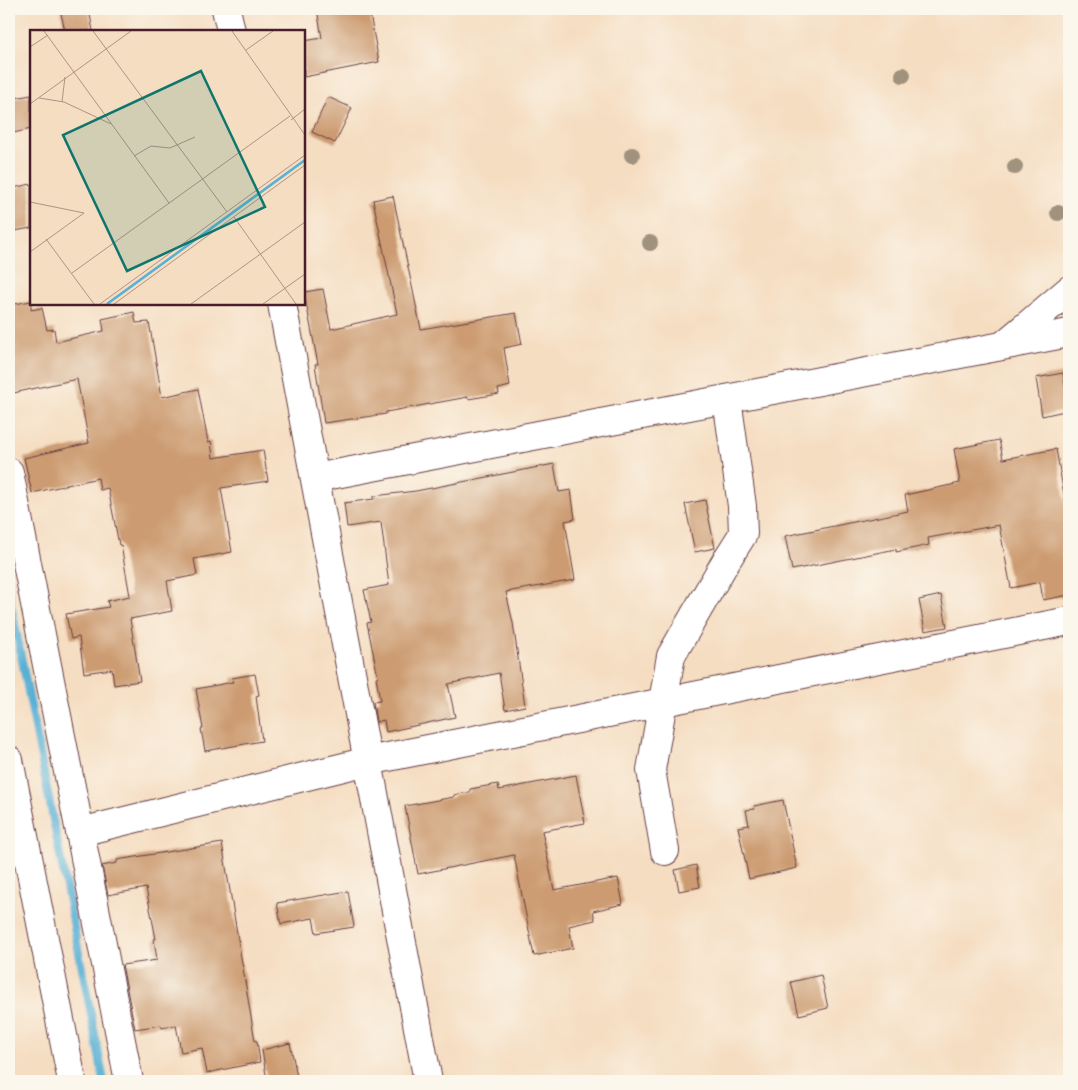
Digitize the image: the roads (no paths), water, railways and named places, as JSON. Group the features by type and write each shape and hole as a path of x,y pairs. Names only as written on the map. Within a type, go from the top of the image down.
{"street":[{"path":"226,9 231,30"},
{"path":"1003,346 1069,290"},
{"path":"282,305 428,1081"},
{"path":"315,478 1069,333"},
{"path":"665,851 651,770 672,656 743,534 742,506 727,399"},
{"path":"9,472 129,1081"},
{"path":"80,832 368,761 1069,621"},
{"path":"9,760 18,859 72,1081"}],"waterway":[{"path":"9,594 104,1081"}]}
